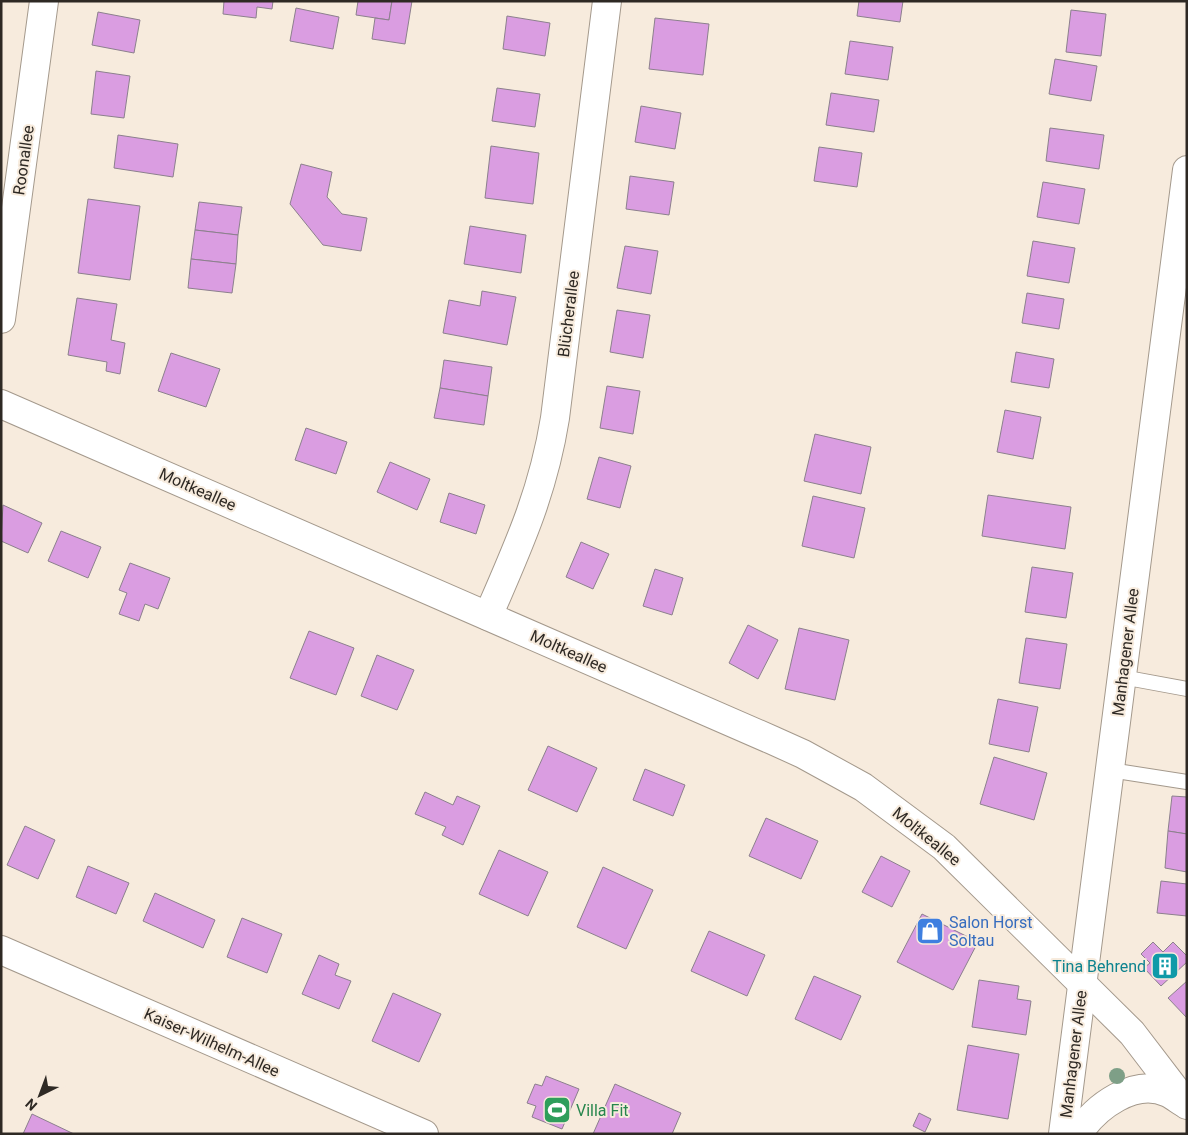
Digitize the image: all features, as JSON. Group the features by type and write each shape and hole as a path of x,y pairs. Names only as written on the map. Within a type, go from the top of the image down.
{"street":[{"name":"Roonallee","path":"1,319 44,1"},
{"name":"Blücherallee","path":"488,616 530,521 546,466 555,418 607,1"},
{"name":"Manhagener Allee","path":"1063,1134 1187,170"},
{"name":"Moltkeallee","path":"1,404 804,754 862,787 918,826 950,853 1083,983 1132,1033 1186,1105"},
{"name":"Kaiser-Wilhelm-Allee","path":"1,950 424,1134"},
{"name":"Manhagener Allee","path":"1078,1134 1099,1110 1129,1091 1166,1092 1186,1105"}],"lane":[{"path":"1122,677 1187,688"},
{"path":"1110,770 1187,782"}],"building":[{"path":"224,1 273,1 272,9 257,7 256,18 223,14"},
{"path":"358,1 392,1 389,20 356,15"},
{"path":"392,1 412,1 405,44 372,39 375,18 389,20"},
{"path":"859,1 903,1 900,22 857,16"},
{"path":"296,8 339,17 333,49 290,41"},
{"path":"1071,10 1106,14 1101,56 1066,52"},
{"path":"98,12 140,20 134,53 92,45"},
{"path":"507,16 550,23 545,56 503,49"},
{"path":"655,18 709,24 703,75 649,69"},
{"path":"850,41 893,47 888,80 845,74"},
{"path":"1055,59 1097,66 1091,101 1049,94"},
{"path":"96,71 130,76 124,118 91,114"},
{"path":"497,88 540,94 535,127 492,121"},
{"path":"831,93 879,100 874,132 826,125"},
{"path":"641,106 681,113 675,149 635,142"},
{"path":"1050,128 1104,135 1099,169 1046,161"},
{"path":"118,135 178,144 173,177 114,168"},
{"path":"491,146 539,153 533,204 485,198"},
{"path":"819,147 862,153 857,187 814,181"},
{"path":"301,164 332,172 327,197 342,214 367,218 361,251 323,245 290,204"},
{"path":"630,176 674,182 669,215 626,209"},
{"path":"1043,182 1085,189 1079,224 1037,217"},
{"path":"88,199 140,206 130,280 78,273"},
{"path":"199,202 242,207 238,235 195,230"},
{"path":"470,226 526,235 521,273 464,264"},
{"path":"195,230 238,235 236,264 191,259"},
{"path":"1033,241 1075,248 1069,283 1027,276"},
{"path":"625,246 658,251 651,294 617,288"},
{"path":"191,259 236,264 232,293 188,288"},
{"path":"482,291 516,297 507,345 443,333 449,300 480,306"},
{"path":"1027,293 1064,299 1059,329 1022,323"},
{"path":"77,298 117,304 111,340 125,343 120,374 106,371 107,362 68,355"},
{"path":"617,310 650,315 643,358 610,352"},
{"path":"1016,352 1054,359 1049,388 1011,382"},
{"path":"171,353 220,369 206,407 158,391"},
{"path":"444,360 492,367 488,396 440,388"},
{"path":"607,386 640,391 633,434 600,428"},
{"path":"440,388 488,396 484,425 434,418"},
{"path":"1005,410 1041,417 1033,459 997,452"},
{"path":"306,428 347,442 336,474 295,460"},
{"path":"815,434 871,447 861,494 804,481"},
{"path":"599,457 631,466 620,508 587,499"},
{"path":"390,462 430,479 417,510 377,492"},
{"path":"449,493 485,505 476,534 440,522"},
{"path":"988,495 1071,507 1065,549 982,536"},
{"path":"813,496 865,508 854,558 802,546"},
{"path":"3,505 42,523 28,553 1,541"},
{"path":"61,531 101,547 88,578 48,561"},
{"path":"581,542 609,554 593,589 566,577"},
{"path":"130,563 170,578 158,609 145,604 139,621 119,614 127,593 119,590"},
{"path":"1032,567 1073,573 1066,618 1025,612"},
{"path":"655,569 683,578 672,615 643,606"},
{"path":"748,625 778,640 758,679 729,663"},
{"path":"799,628 849,640 835,700 785,689"},
{"path":"309,631 354,648 336,695 290,678"},
{"path":"1026,638 1067,644 1060,689 1019,683"},
{"path":"377,655 414,670 397,710 361,696"},
{"path":"998,699 1038,707 1029,752 989,744"},
{"path":"548,746 597,768 577,812 528,790"},
{"path":"994,757 1047,773 1034,820 980,804"},
{"path":"645,769 685,785 673,816 633,800"},
{"path":"425,792 453,805 457,796 480,806 463,845 442,835 446,827 415,814"},
{"path":"1172,796 1187,797 1187,834 1168,831"},
{"path":"766,818 818,841 801,879 749,856"},
{"path":"25,826 55,840 38,879 7,865"},
{"path":"1168,831 1187,834 1187,872 1165,868"},
{"path":"499,850 548,872 528,916 479,894"},
{"path":"881,856 910,871 892,907 862,892"},
{"path":"88,866 129,883 116,914 76,897"},
{"path":"603,867 653,890 626,949 577,927"},
{"path":"1161,881 1187,884 1187,916 1157,913"},
{"path":"155,893 215,920 203,948 143,921"},
{"path":"922,914 978,942 953,990 897,962"},
{"path":"242,918 282,934 267,973 227,957"},
{"path":"709,931 765,955 747,996 691,971"},
{"name":"Tina Behrend","path":"1153,942 1163,952 1173,942 1187,956 1187,962 1161,986 1144,968 1150,963 1141,954"},
{"path":"319,955 339,964 335,975 351,981 339,1009 302,994"},
{"path":"814,976 861,996 841,1040 795,1019"},
{"path":"979,980 1019,986 1017,999 1031,1001 1026,1035 972,1027"},
{"path":"1187,981 1187,1018 1168,998"},
{"path":"393,993 441,1014 419,1062 372,1041"},
{"path":"968,1045 1019,1054 1008,1119 957,1110"},
{"path":"546,1076 579,1089 562,1129 532,1117 536,1106 527,1103 535,1084 542,1086"},
{"path":"615,1084 681,1113 672,1134 593,1134"},
{"path":"919,1113 931,1119 925,1132 913,1126"},
{"path":"32,1114 74,1134 23,1134"}],"place":[{"name":"Salon Horst Soltau","path":"930,931"},
{"name":"Tina Behrend","path":"1165,966"},
{"name":"Villa Fit","path":"557,1110"}]}
